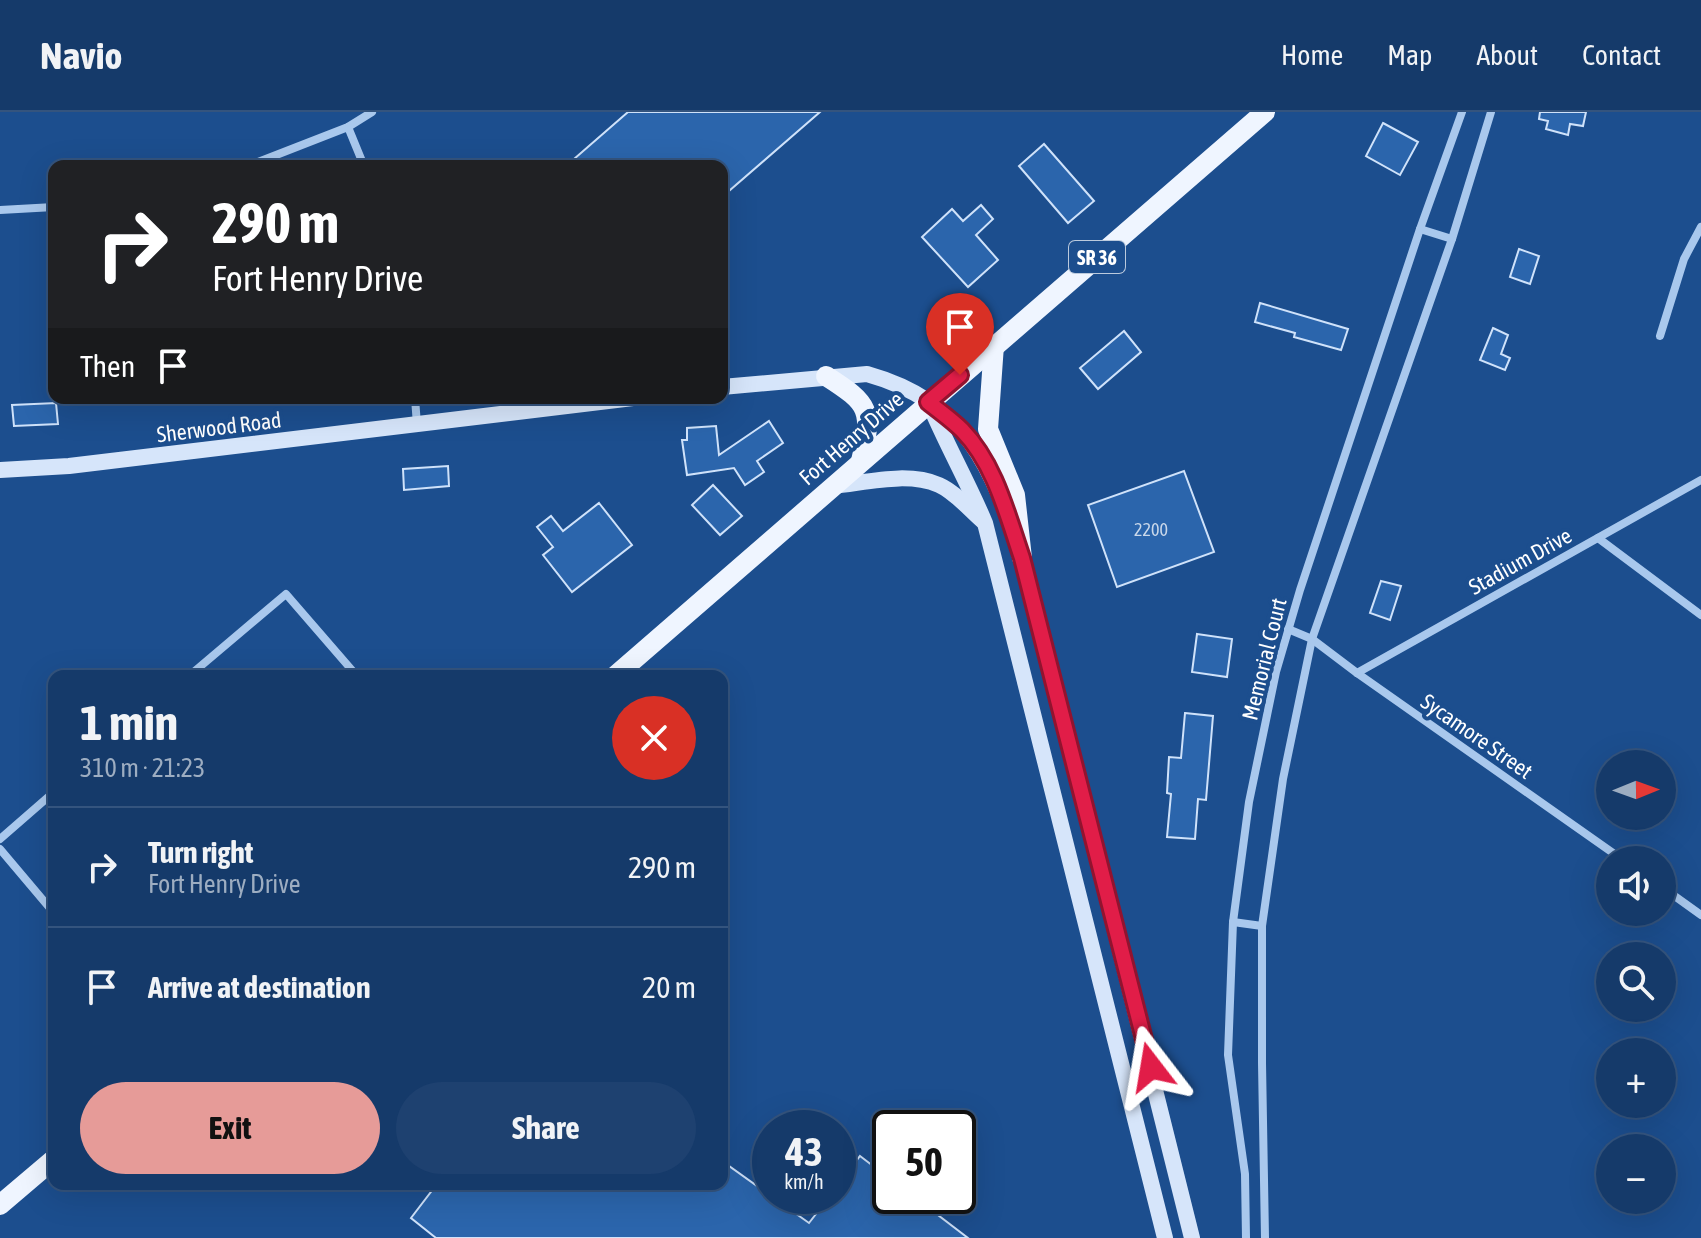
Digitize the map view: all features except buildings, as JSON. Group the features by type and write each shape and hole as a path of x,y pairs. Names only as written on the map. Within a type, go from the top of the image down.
{"main road":[{"name":"Fort Henry Drive","path":"622,670 1265,112"},
{"path":"994,345 988,429 1015,495 1022,558"},
{"path":"728,386 867,374 906,387 928,402 963,431 991,472 1022,558 1192,1238"},
{"path":"826,376 861,400 867,414 861,461"},
{"path":"928,402 985,523 1165,1238"},
{"name":"Sherwood Road","path":"0,470 69,466 585,404"},
{"path":"832,486 919,479 941,486 985,523"},
{"path":"1116,1048 1144,1039"},
{"path":"0,1205 48,1164"}],"street":[{"path":"263,160 348,127 372,112"},
{"name":"Memorial Court","path":"1246,1238 1245,1174 1228,1055 1233,922 1249,802 1288,629 1420,229 1462,112"},
{"name":"Memorial Court","path":"1265,1238 1262,926 1283,779 1312,639 1452,239 1491,112"},
{"path":"348,127 362,160"},
{"path":"0,210 48,207"},
{"path":"1660,336 1684,259 1701,227"},
{"path":"1420,229 1452,239"},
{"path":"415,404 417,425"},
{"name":"Stadium Drive","path":"1357,673 1701,480"},
{"path":"1598,538 1701,615"},
{"path":"196,670 286,594 352,670"},
{"name":"Sycamore Street","path":"1288,629 1312,639 1603,846"},
{"path":"0,839 48,797"},
{"path":"0,849 48,906"},
{"path":"1676,897 1701,915"},
{"path":"1233,922 1262,926"}],"route":[{"path":"960,375 928,402 963,431 991,472 1022,558 1151,1067"}]}
